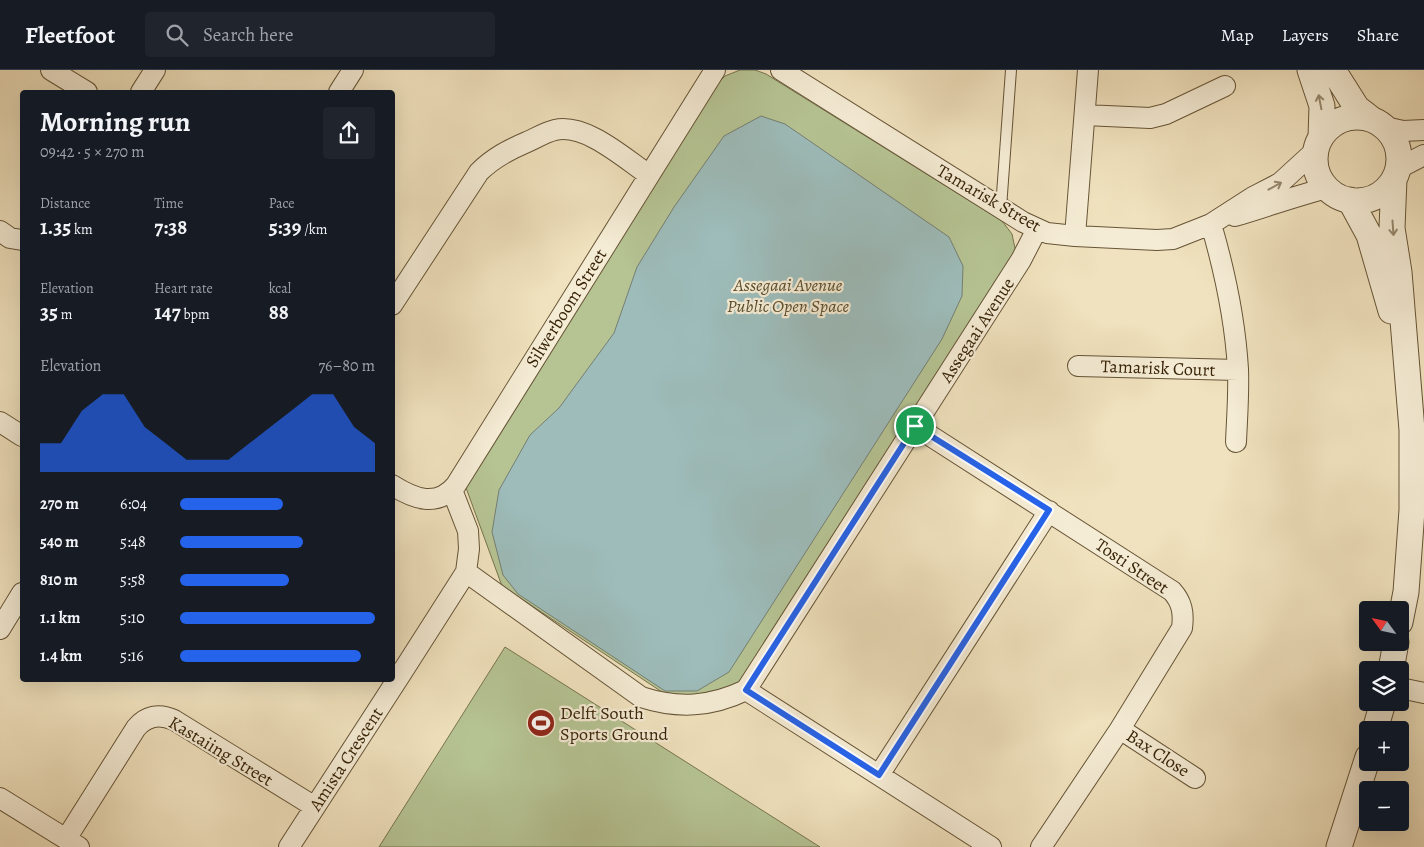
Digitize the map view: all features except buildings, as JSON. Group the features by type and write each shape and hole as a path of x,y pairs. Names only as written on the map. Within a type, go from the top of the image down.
{"street":[{"path":"51,70 84,90"},
{"path":"142,90 155,70"},
{"path":"340,90 353,70"},
{"name":"Silwerboom Street","path":"452,490 715,70"},
{"name":"Tamarisk Street","path":"781,70 1037,229 1075,236 1157,240 1188,234 1215,222 1288,198 1327,188"},
{"path":"1075,236 1088,70"},
{"path":"1310,70 1322,106 1316,171 1327,188 1341,198 1365,200 1380,194 1395,174 1424,155"},
{"path":"1333,70 1357,108 1391,134 1398,151 1392,228 1412,430 1412,510 1404,601"},
{"path":"1085,115 1150,118 1166,114 1225,86"},
{"path":"1318,144 1332,125 1346,118 1378,123 1403,131 1424,130"},
{"path":"395,299 479,172 491,160 505,152 555,130 577,130 589,134 649,175"},
{"name":"Tamarisk Street","path":"1215,222 1252,197 1280,183 1318,144"},
{"path":"1350,200 1369,235 1405,356"},
{"name":"Tamarisk Court","path":"1215,222 1228,288 1238,370 1236,442"},
{"name":"Assegaai Avenue","path":"746,690 1021,260 1037,229"},
{"path":"0,231 10,238 20,240"},
{"name":"Tamarisk Court","path":"1078,366 1238,370"},
{"path":"0,422 20,435"},
{"name":"Tosti Street","path":"915,426 1049,510 1172,591 1177,596 1183,610 1182,628 1120,729 1041,847"},
{"path":"395,487 408,495 428,500 437,498 452,490 468,531 469,549 466,572 640,697 659,703 698,705 731,697 746,690 991,847"},
{"path":"879,775 1049,510"},
{"name":"Amista Crescent","path":"396,675 466,572"},
{"path":"0,629 20,596"},
{"name":"Amista Crescent","path":"289,847 392,682"},
{"path":"1409,690 1424,693"},
{"name":"Kastaiing Street","path":"72,843 136,728 152,716 167,717 174,720 315,807"},
{"name":"Bax Close","path":"1120,729 1195,778"},
{"path":"1339,847 1363,771"},
{"path":"0,798 72,843"}],"lane":[{"path":"1001,208 1011,70"}],"green space":[{"name":"Assegaai Avenue Public Open Space","path":"740,70 755,70 766,74 1002,221 1012,234 1016,253 745,682 701,695 665,694 502,586 465,485 719,82 725,76"},
{"name":"Delft South Sports Ground","path":"505,647 820,847 379,847"}],"water":[{"name":"Assegaai Avenue Public Open Space","path":"761,116 785,124 949,237 963,266 962,296 942,339 729,672 697,691 665,691 518,594 503,575 492,532 499,490 530,435 559,408 614,333 637,267 674,207 724,136"}],"place":[{"name":"Delft South Sports Ground","path":"541,723"}],"route":[{"path":"915,426 1049,510 879,775 746,690 915,426"}]}
